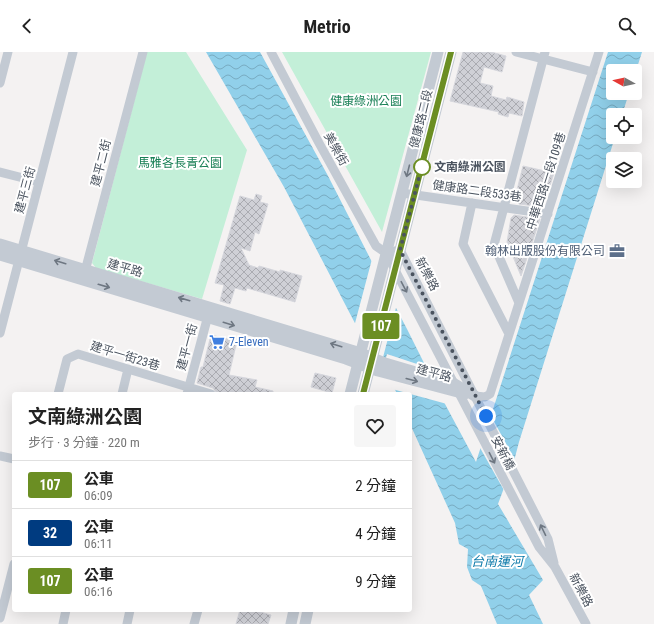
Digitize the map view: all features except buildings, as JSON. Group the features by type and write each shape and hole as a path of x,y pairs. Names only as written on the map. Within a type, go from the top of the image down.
{"street":[{"path":"0,83 8,52"},
{"name":"建平三街","path":"0,333 74,52"},
{"name":"建平二街","path":"84,275 143,52"},
{"name":"美樂街","path":"272,52 319,143 376,246 386,253"},
{"name":"健康路二段","path":"350,392 438,52"},
{"name":"健康路二段","path":"364,392 451,52"},
{"path":"516,52 544,56 593,72"},
{"name":"中華西路一段109巷","path":"476,396 485,397 490,394 599,52"},
{"path":"519,303 494,245 544,56"},
{"path":"0,172 40,182"},
{"name":"健康路二段533巷","path":"402,192 548,214"},
{"path":"472,203 463,244 509,334"},
{"name":"建平路","path":"0,244 20,256"},
{"name":"新樂路","path":"386,253 400,250 486,416"},
{"path":"386,253 456,388"},
{"name":"建平路","path":"0,255 20,256 359,358 441,388 456,388"},
{"name":"建平一街","path":"188,391 209,312"},
{"name":"建平一街23巷","path":"59,392 67,359 78,354 128,369 188,391"},
{"name":"建平路","path":"384,368 436,377 456,388 476,396"},
{"path":"122,392 128,369"},
{"name":"安新橋","path":"456,388 506,484"},
{"name":"安新橋","path":"486,416 511,464"},
{"path":"0,456 12,459"},
{"name":"新樂路","path":"511,464 548,539 555,567"},
{"name":"新樂路","path":"506,484 539,547 555,567 586,624"},
{"path":"0,618 12,572"},
{"path":"63,624 66,612"},
{"path":"127,624 130,612"},
{"path":"194,624 197,612"},
{"path":"291,624 294,612"},
{"path":"305,624 308,612"}],"green space":[{"name":"馬雅各長青公園","path":"147,52 186,52 247,150 202,299 96,268 92,263"},
{"name":"健康綠洲公園","path":"282,52 431,52 382,232"}],"water":[{"name":"台南運河","path":"206,52 260,52 327,174 476,462 608,52 642,52 638,64 606,64 606,100 627,100 624,108 606,108 606,144 613,144 610,152 606,152 606,166 514,461 498,504 543,580 529,595 543,624 497,624 481,586 472,580 467,567 468,549 459,544 455,523 412,428 412,392 396,392 381,359 358,329 284,187"}],"pier":[{"path":"372,259 397,304 381,365 354,327"},
{"path":"387,354 429,368 447,404 412,394 412,392 403,392 392,389 383,368"},
{"path":"490,414 516,462 505,492 479,446"}],"bus line":[{"name":"107","path":"364,392 451,52"}],"place":[{"name":"文南綠洲公園","path":"422,167"},
{"name":"翰林出版股份有限公司","path":"617,251"},
{"name":"7-Eleven","path":"217,342"}],"route":[{"path":"422,167 400,250 429,303 486,416"}]}
